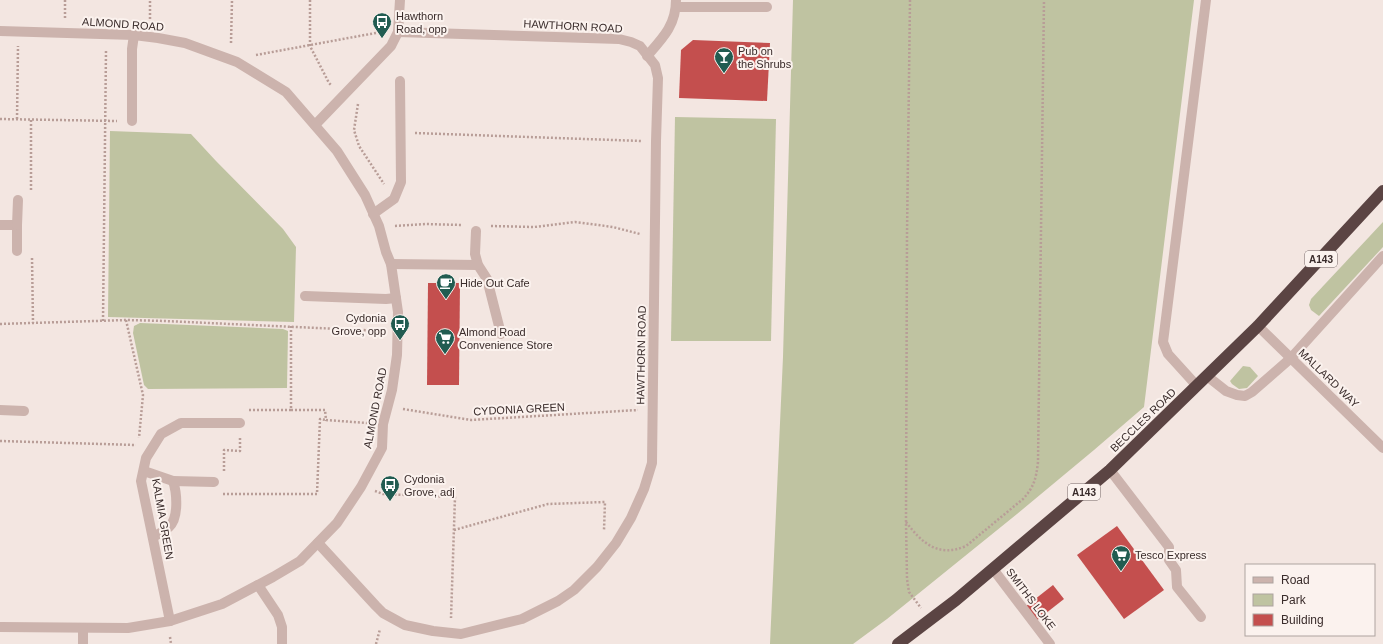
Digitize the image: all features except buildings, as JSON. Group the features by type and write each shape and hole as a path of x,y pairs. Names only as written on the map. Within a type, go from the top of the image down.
{"highway":[{"name":"BECCLES ROAD","path":"898,644 931,620 1110,470 1258,326 1383,191"}],"street":[{"path":"315,125 391,46 398,32 400,20 400,0"},
{"path":"1197,386 1168,354 1163,342 1206,0"},
{"path":"647,56 666,34 672,23 676,4 768,7"},
{"name":"ALMOND ROAD","path":"0,31 134,35 185,43 237,62 286,92 337,151 365,195 379,226 386,252 392,264 398,312 397,356 392,390 383,424 382,448 361,487 337,522 300,560 222,604 170,621 128,628 0,627"},
{"name":"HAWTHORN ROAD","path":"318,543 383,613 404,624 433,632 461,634 522,620 558,601 574,590 597,567 616,543 631,518 644,489 652,463 658,78 655,65 640,46 619,39 398,32"},
{"path":"132,121 132,49 134,35"},
{"path":"373,214 394,198 400,182 400,81"},
{"path":"17,251 18,200"},
{"path":"0,225 18,225"},
{"path":"476,230 475,254 478,265 487,279 501,334"},
{"path":"1207,376 1226,391 1237,395 1245,396 1252,392 1291,358 1383,256"},
{"path":"392,264 478,265"},
{"path":"305,296 386,299 396,298"},
{"name":"MALLARD WAY","path":"1258,326 1383,448"},
{"path":"0,410 24,411"},
{"name":"KALMIA GREEN","path":"170,621 142,481 146,458 161,434 181,423 240,423"},
{"path":"1110,470 1169,547 1169,560 1176,570 1177,587 1201,617"},
{"path":"144,471 173,481 214,482"},
{"path":"153,538 169,527 175,519 176,489 173,481"},
{"name":"SMITHS LOKE","path":"993,569 1050,644"},
{"path":"258,585 278,615 282,627 282,644"},
{"path":"83,628 83,644"}],"path":[{"path":"150,0 150,19"},
{"path":"231,43 232,0"},
{"path":"310,0 310,46 329,83 358,104"},
{"path":"910,0 907,243 907,579 909,592 931,620"},
{"path":"906,522 917,536 928,545 942,550 956,550 966,546 1023,499 1030,491 1036,478 1038,454 1044,0"},
{"path":"252,55 310,46 386,31 398,32"},
{"path":"17,119 18,46"},
{"path":"104,321 106,48"},
{"path":"363,99 358,104 354,130 359,146 394,198"},
{"path":"0,119 132,121"},
{"path":"31,120 31,196"},
{"path":"400,133 656,141"},
{"path":"488,226 534,227 575,222 613,226 638,233 655,241"},
{"path":"379,226 425,224 464,225"},
{"path":"32,255 33,323"},
{"path":"126,320 143,395 138,450 146,458"},
{"path":"0,324 126,320 397,331"},
{"path":"291,326 291,410"},
{"name":"CYDONIA GREEN","path":"388,407 471,420 652,409"},
{"path":"224,472 224,450 240,451 241,410 325,410 326,420"},
{"path":"223,487 223,494 317,494 320,419 383,424"},
{"path":"0,441 138,445"},
{"path":"361,487 383,494 455,497 450,633"},
{"path":"454,530 548,504 605,502 604,533 616,543"}],"green space":[{"path":"793,0 1194,0 1144,407 1017,514 887,619 853,644 770,644 783,357"},
{"path":"675,117 776,119 771,341 671,341"},
{"path":"110,131 191,134 283,229 296,247 294,322 108,317"},
{"path":"1383,222 1383,247 1319,316 1311,310 1309,305 1311,299"},
{"path":"140,323 283,329 288,331 287,388 148,389 144,385 133,333 134,326"},
{"path":"1243,366 1250,367 1258,376 1247,388 1239,389 1230,381"}],"place":[{"name":"Hawthorn Road, opp","path":"382,39"},
{"name":"Pub on the Shrubs","path":"724,74"},
{"name":"Hide Out Cafe","path":"446,300"},
{"name":"Cydonia Grove, opp","path":"400,341"},
{"name":"Almond Road Convenience Store","path":"445,355"},
{"name":"Cydonia Grove, adj","path":"390,502"},
{"name":"Tesco Express","path":"1121,572"}]}
